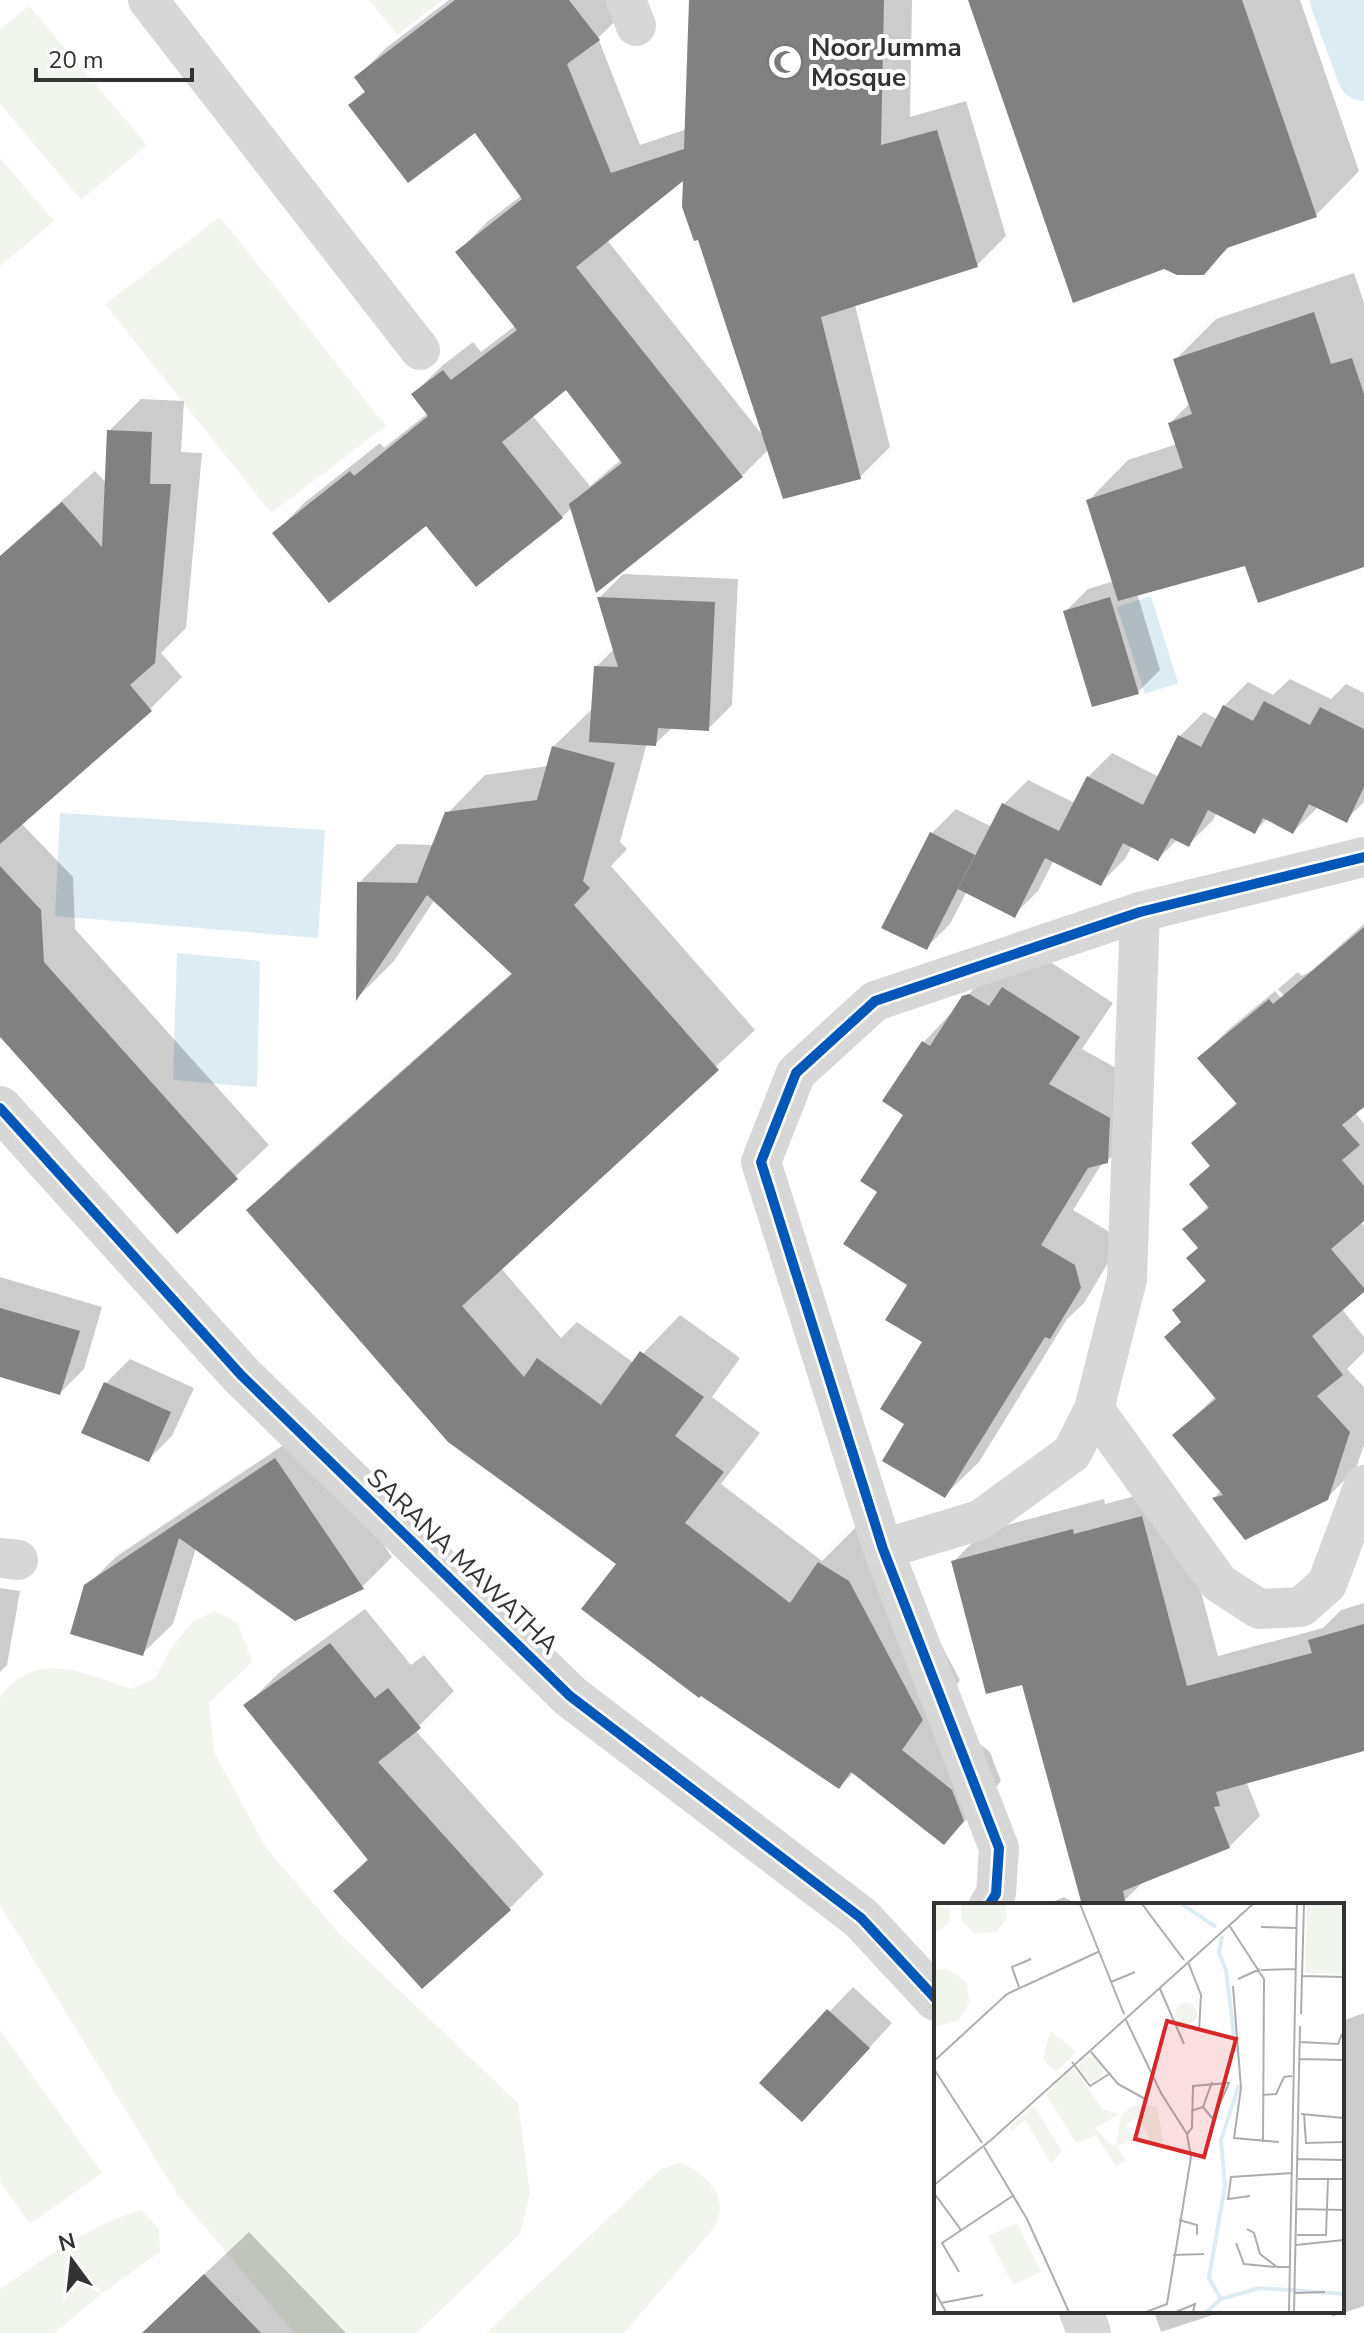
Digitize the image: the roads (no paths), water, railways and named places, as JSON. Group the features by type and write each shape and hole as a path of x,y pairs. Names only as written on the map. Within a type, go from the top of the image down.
{"street":[{"path":"148,0 420,350"},
{"path":"990,1903 996,1894 999,1848 883,1549 761,1162 796,1073 875,1001 1140,912 1364,857"},
{"path":"883,1549 980,1520 1072,1453 1094,1409 1127,1279 1140,912"},
{"name":"SARANA MAWATHA","path":"0,1108 241,1375 570,1696 861,1918 934,1991"},
{"path":"1094,1409 1219,1583 1259,1609 1301,1607 1327,1584 1364,1485"},
{"path":"1082,2313 1089,2333"}],"waterway":[{"path":"1337,0 1364,74"}],"place":[{"name":"Noor Jumma Mosque","path":"785,62"}]}
